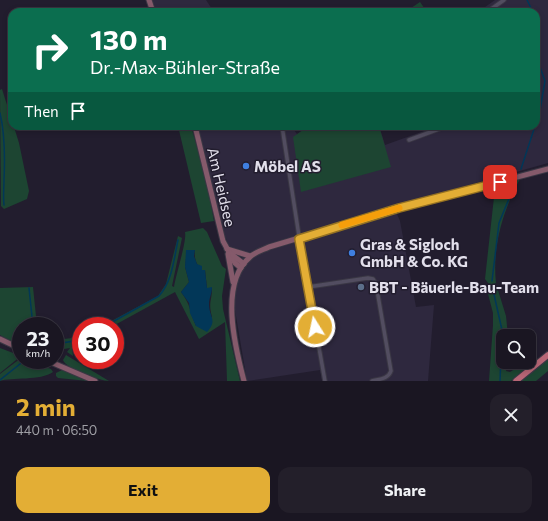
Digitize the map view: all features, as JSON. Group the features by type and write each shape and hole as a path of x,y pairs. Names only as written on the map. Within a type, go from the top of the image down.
{"main road":[{"path":"516,381 548,355"}],"street":[{"path":"493,8 504,0"},
{"name":"Am Heidsee","path":"196,130 218,224 228,251 235,263 242,266"},
{"path":"283,130 299,239 325,381"},
{"path":"409,140 435,130"},
{"path":"234,285 242,266 250,256 269,247 399,208 548,169"},
{"path":"244,381 232,317 234,285 228,251 250,256"},
{"path":"308,287 368,278 373,279 376,284 391,371 384,379 372,381"},
{"path":"0,339 12,345"},
{"path":"64,368 95,381"}],"shaded area":[{"path":"152,0 206,0 211,8 155,8"},
{"path":"495,0 548,0 548,163 401,204 397,214 400,221 416,307 434,305 428,381 322,381 320,370 247,381 234,304 236,285 243,269 242,253 229,246 224,234 198,130 294,130 297,134 303,130 380,130 385,145 427,130 540,130 540,8 484,8"}],"green space":[{"path":"420,2 424,8 411,8"},
{"path":"2,89 8,108 8,130 15,130 19,143 29,191 27,199 4,209 1,206 0,90"},
{"path":"179,130 192,130 207,183 214,221 201,223"},
{"path":"303,130 380,130 391,167 301,192 293,137"},
{"path":"520,179 509,203 500,229 497,242 495,269 496,283 492,285 485,279 495,188"},
{"path":"203,228 207,232 222,266 226,269 222,296 223,309 240,381 227,381 225,322 199,339 175,292 124,320 124,317 119,317 158,296 166,284 178,236 182,238 172,286 174,287 185,232","holes":["187,250 195,250 197,263 202,270 205,270 207,288 212,288 210,305 212,317 196,326 189,305 181,292 189,282 185,267"]},
{"path":"33,287 36,317 12,317 12,341 0,335 0,288"},
{"path":"497,287 506,316 507,329 496,329 496,369 506,369 506,371 510,372 515,369 525,369 511,381 489,381 493,313 487,290"},
{"path":"72,338 72,355 67,352 70,348 64,349 64,339"},
{"path":"0,348 12,353 12,363 0,373"},
{"path":"66,355 72,359 72,368 65,363 64,358"},
{"path":"548,358 548,371 536,381 520,381 536,369"},
{"path":"12,365 12,369 51,369 53,372 41,377 0,381 0,374"},
{"path":"74,369 89,369 109,381 91,376"},
{"path":"62,370 88,381 58,378 56,373"}],"water":[{"path":"186,250 195,250 194,256 197,264 202,266 202,270 205,270 207,288 212,287 209,308 212,324 207,332 196,326 190,313 189,303 181,292 189,282 185,267"}],"waterway":[{"path":"527,0 531,8"},
{"path":"540,67 545,81 540,110"},
{"path":"0,113 4,146 4,205"},
{"path":"521,169 534,130"},
{"path":"492,281 499,223 515,184"},
{"path":"121,317 159,296 170,277 178,240"},
{"path":"29,288 32,317"},
{"path":"493,290 502,330 500,381"},
{"path":"64,343 72,341"},
{"path":"0,380 14,369"}],"slow traffic":[{"path":"342,225 399,208"}],"place":[{"name":"Möbel AS","path":"246,166"},
{"name":"Gras & Sigloch GmbH & Co. KG","path":"352,253"},
{"name":"BBT - Bäuerle-Bau-Team","path":"361,287"}],"route":[{"path":"315,327 299,239 399,208 500,182"}]}
